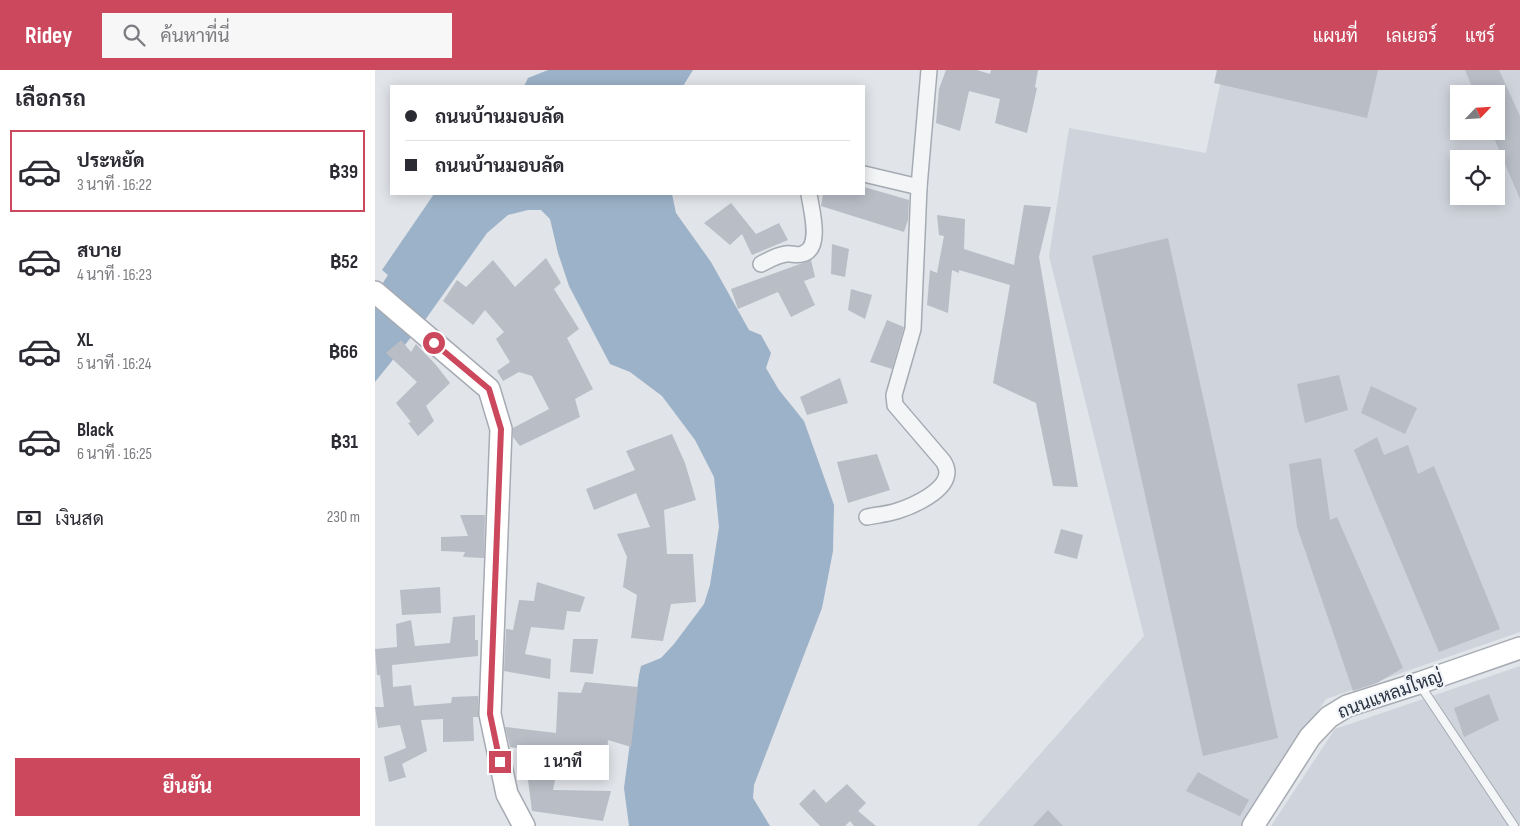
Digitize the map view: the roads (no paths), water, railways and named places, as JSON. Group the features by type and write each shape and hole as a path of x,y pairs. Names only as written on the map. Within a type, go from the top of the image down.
{"street":[{"path":"867,517 898,511 939,490 945,481 947,471 943,461 895,404 894,395 913,330 919,187 929,70"},
{"path":"865,174 919,187"},
{"path":"761,264 780,255 789,253 801,254 813,247 814,236 809,195"},
{"path":"375,292 489,389 501,429 490,714 507,794 525,826"},
{"name":"ถนนแหลมใหญ่","path":"1253,826 1310,737 1329,717 1347,706 1520,648"}],"lane":[{"path":"1419,683 1514,826"}],"water":[{"path":"548,70 693,70 684,85 524,85 528,78"},
{"path":"433,195 672,195 676,213 711,262 749,330 761,335 771,353 766,368 779,390 804,421 834,505 833,551 822,608 754,785 753,798 770,826 629,826 624,788 641,666 661,658 704,604 710,585 719,527 714,477 695,440 662,396 630,372 610,364 569,286 558,253 550,219 541,210 528,210 508,215 487,233 425,320 375,382 375,295 388,275 382,270"}]}
